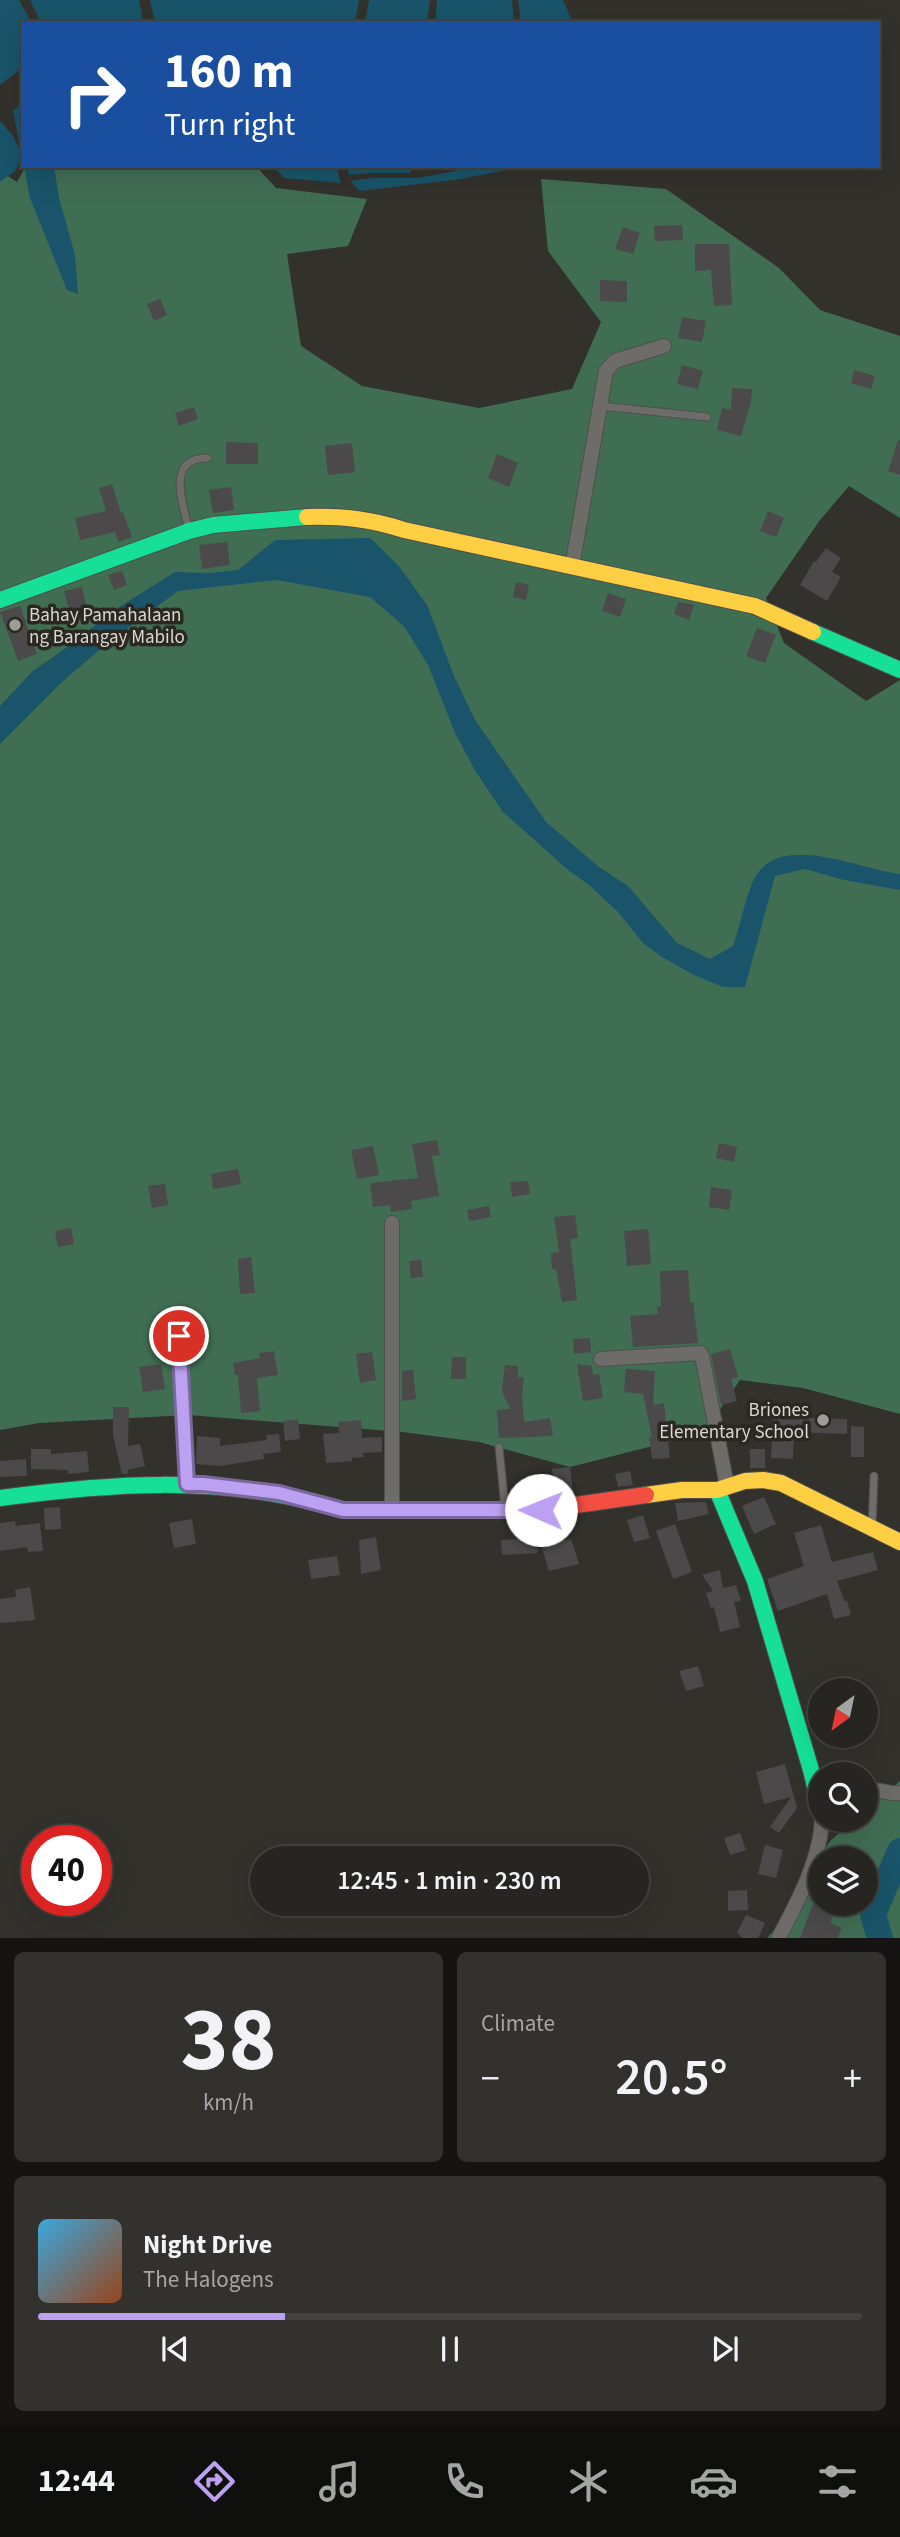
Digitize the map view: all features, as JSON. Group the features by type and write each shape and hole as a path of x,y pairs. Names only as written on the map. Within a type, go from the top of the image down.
{"street":[{"path":"572,567 609,365 664,346"},
{"path":"0,600 189,531 269,519 337,516 373,520 404,530 755,606 900,670"},
{"path":"392,1223 392,1511"},
{"path":"179,1336 187,1484"},
{"path":"601,1359 700,1353 702,1356 722,1488 755,1581 809,1762"},
{"path":"0,1498 79,1487 203,1484 279,1493 343,1510 541,1510 682,1490 722,1488 745,1481 764,1480 781,1483 900,1542"},
{"path":"878,1791 900,1793"},
{"path":"778,1938 800,1898 821,1832"}],"lane":[{"path":"601,406 707,417"},
{"path":"189,531 179,487 181,473 186,465 197,457 208,457"},
{"path":"499,1447 505,1509"},
{"path":"872,1528 874,1476"}],"green space":[{"path":"25,168 258,168 276,188 367,199 348,246 287,254 301,346 362,386 479,408 572,389 601,322 548,251 541,179 666,189 779,268 820,310 900,336 900,518 849,486 820,520 766,598 784,643 866,701 900,680 900,1414 803,1388 740,1380 704,1433 570,1467 479,1442 402,1432 188,1415 39,1423 0,1430 0,171 17,182"},
{"path":"900,1781 900,1938 767,1938 779,1925 808,1877 808,1916 878,1916 878,1846 827,1846 840,1832 878,1832 878,1800"}],"water":[{"path":"0,0 19,0 31,21 21,21 21,69 0,85"},
{"path":"30,0 139,0 143,21 40,21"},
{"path":"150,0 359,0 355,21 155,21"},
{"path":"369,0 430,0 427,21 365,21"},
{"path":"437,0 512,0 514,21 435,21"},
{"path":"518,0 563,0 572,21 521,21"},
{"path":"21,105 21,152 13,111"},
{"path":"0,121 13,136 21,152 21,159 15,171 0,182"},
{"path":"24,168 54,168 59,198 75,255 78,294 67,290 30,198"},
{"path":"275,168 337,168 341,183 284,178"},
{"path":"347,168 411,168 410,173 349,175"},
{"path":"470,168 518,168 461,179 360,191 350,181 418,178"},
{"path":"370,538 398,565 427,605 454,676 475,720 546,822 599,867 628,886 677,943 710,959 733,946 757,874 770,862 786,856 824,857 900,874 900,890 844,880 805,869 775,876 745,987 723,987 694,975 643,943 618,912 503,812 476,772 455,733 428,665 404,626 370,597 277,580 178,591 105,645 62,682 0,744 0,706 33,671 82,637 105,616 175,572 210,573 238,570 275,540"}],"building":[{"path":"682,225 683,240 655,241 654,226"},
{"path":"623,227 640,233 633,254 615,249"},
{"path":"695,244 729,244 732,305 714,306 711,270 695,271"},
{"path":"600,280 627,281 627,302 600,301"},
{"path":"160,299 167,315 154,321 147,304"},
{"path":"682,317 706,321 702,342 678,338"},
{"path":"682,365 703,371 698,389 677,384"},
{"path":"854,370 875,376 871,389 851,383"},
{"path":"732,388 752,389 741,436 717,430 722,408 731,410"},
{"path":"194,407 198,419 179,426 175,413"},
{"path":"898,440 900,441 900,475 888,471"},
{"path":"226,442 258,443 258,464 226,464"},
{"path":"352,443 355,472 328,475 325,446"},
{"path":"497,454 518,463 509,487 488,478"},
{"path":"112,484 132,537 118,542 115,532 80,540 75,518 106,511 99,488"},
{"path":"231,487 234,510 213,513 209,490"},
{"path":"768,511 784,518 776,537 760,531"},
{"path":"227,542 230,565 202,569 199,545"},
{"path":"826,548 841,558 832,572 841,577 827,601 800,585 814,561 816,562"},
{"path":"122,571 127,585 114,590 108,575"},
{"path":"516,582 529,585 526,600 513,597"},
{"path":"82,587 89,618 72,622 64,591"},
{"path":"608,593 626,599 620,617 602,611"},
{"path":"678,602 694,605 689,620 674,614"},
{"path":"20,606 37,654 18,661 0,612"},
{"path":"757,628 776,635 765,663 746,656"},
{"path":"437,1140 440,1155 432,1156 439,1196 411,1201 412,1209 391,1212 390,1205 373,1207 370,1183 418,1178 412,1144"},
{"path":"719,1143 737,1147 734,1162 716,1158"},
{"path":"373,1146 379,1175 357,1179 351,1150"},
{"path":"238,1169 241,1184 213,1189 211,1174"},
{"path":"528,1181 530,1194 512,1197 510,1182"},
{"path":"165,1184 168,1205 152,1208 148,1186"},
{"path":"711,1187 732,1190 729,1210 709,1207"},
{"path":"489,1206 491,1217 469,1221 467,1210"},
{"path":"575,1215 578,1238 570,1239 577,1300 562,1302 556,1269 552,1269 551,1253 559,1252 554,1217"},
{"path":"71,1228 74,1244 58,1247 55,1231"},
{"path":"648,1229 651,1264 627,1266 624,1231"},
{"path":"251,1257 255,1293 240,1294 238,1259"},
{"path":"421,1260 423,1277 411,1278 409,1261"},
{"path":"688,1270 690,1303 693,1302 698,1343 633,1347 630,1316 658,1314 657,1307 661,1306 660,1271"},
{"path":"590,1338 591,1352 574,1354 573,1339"},
{"path":"730,1349 738,1377 731,1379 737,1401 721,1405 711,1354"},
{"path":"274,1351 278,1375 257,1378 260,1411 241,1413 238,1375 235,1375 233,1363 260,1358 259,1353"},
{"path":"372,1352 376,1380 360,1383 356,1354"},
{"path":"452,1357 466,1357 466,1379 451,1379"},
{"path":"161,1364 165,1389 143,1392 139,1367"},
{"path":"577,1364 592,1366 593,1375 599,1374 603,1398 583,1401"},
{"path":"505,1365 518,1366 518,1377 524,1378 524,1422 550,1418 553,1436 499,1438 497,1410 510,1409 502,1391"},
{"path":"626,1369 655,1371 653,1405 664,1403 670,1458 652,1459 649,1437 652,1437 643,1394 624,1392"},
{"path":"413,1370 416,1399 402,1401 402,1371"},
{"path":"113,1407 129,1407 128,1446 140,1444 145,1466 128,1470 128,1474 122,1474 113,1435"},
{"path":"773,1417 847,1419 847,1434 794,1432 793,1459 771,1458"},
{"path":"298,1419 300,1439 285,1441 283,1421"},
{"path":"361,1420 362,1438 382,1437 382,1452 363,1453 364,1457 352,1458 352,1461 326,1463 323,1434 339,1433 338,1422"},
{"path":"851,1426 864,1427 864,1457 851,1457"},
{"path":"279,1434 281,1452 263,1454 264,1459 220,1466 196,1464 197,1436 220,1438 220,1446 267,1440 266,1435"},
{"path":"31,1449 51,1449 51,1454 87,1451 89,1472 68,1474 68,1470 31,1469"},
{"path":"750,1449 765,1449 765,1468 750,1468"},
{"path":"26,1459 27,1476 0,1477 0,1461"},
{"path":"570,1467 573,1493 555,1496 552,1469"},
{"path":"630,1471 633,1485 618,1487 615,1474"},
{"path":"764,1497 776,1524 754,1534 742,1506"},
{"path":"706,1502 709,1514 678,1521 675,1503"},
{"path":"60,1507 61,1529 45,1530 44,1508"},
{"path":"643,1515 650,1538 634,1542 627,1520"},
{"path":"192,1519 196,1544 174,1548 169,1523"},
{"path":"15,1521 16,1526 40,1523 43,1551 28,1552 27,1547 0,1551 0,1523"},
{"path":"675,1524 692,1572 673,1579 656,1531"},
{"path":"821,1525 832,1562 873,1552 878,1570 837,1581 851,1615 834,1619 827,1594 778,1611 767,1579 804,1566 794,1533"},
{"path":"536,1526 538,1553 502,1555 501,1540 518,1539 517,1529"},
{"path":"376,1537 381,1570 361,1574 359,1540"},
{"path":"571,1539 579,1564 549,1571 541,1544"},
{"path":"337,1556 340,1575 311,1579 308,1560"},
{"path":"720,1570 723,1588 736,1585 741,1601 734,1602 740,1627 720,1632 714,1607 711,1608 706,1593 713,1591 702,1575"},
{"path":"30,1587 35,1620 0,1623 0,1599 16,1597 15,1590"},
{"path":"698,1666 704,1686 686,1691 679,1671"},
{"path":"785,1764 797,1808 779,1833 770,1827 791,1797 764,1804 756,1772"},
{"path":"740,1833 746,1850 730,1855 724,1838"},
{"path":"765,1845 783,1850 776,1878 758,1874"},
{"path":"747,1890 748,1910 728,1911 728,1891"},
{"path":"746,1915 765,1923 758,1938 742,1938 737,1932"},
{"path":"808,1916 833,1916 830,1923 842,1928 837,1938 800,1938"}],"waterway":[{"path":"880,1938 873,1914 900,1851"}],"traffic: fast":[{"path":"0,600 189,531 213,525 307,517"},
{"path":"813,632 900,670"},
{"path":"0,1498 82,1489 162,1485 242,1489 322,1504"},
{"path":"717,1490 755,1581 809,1762"}],"traffic: slow":[{"path":"307,517 368,521 755,606 813,632"},
{"path":"646,1495 682,1490 717,1490 745,1481 781,1483 900,1542"}],"traffic: jam":[{"path":"322,1504 343,1510 541,1510 646,1495"}],"place":[{"name":"Bahay Pamahalaan ng Barangay Mabilo","path":"15,625"},
{"name":"Briones Elementary School","path":"823,1420"}],"route":[{"path":"179,1336 187,1484 279,1493 343,1510 541,1510"}]}
